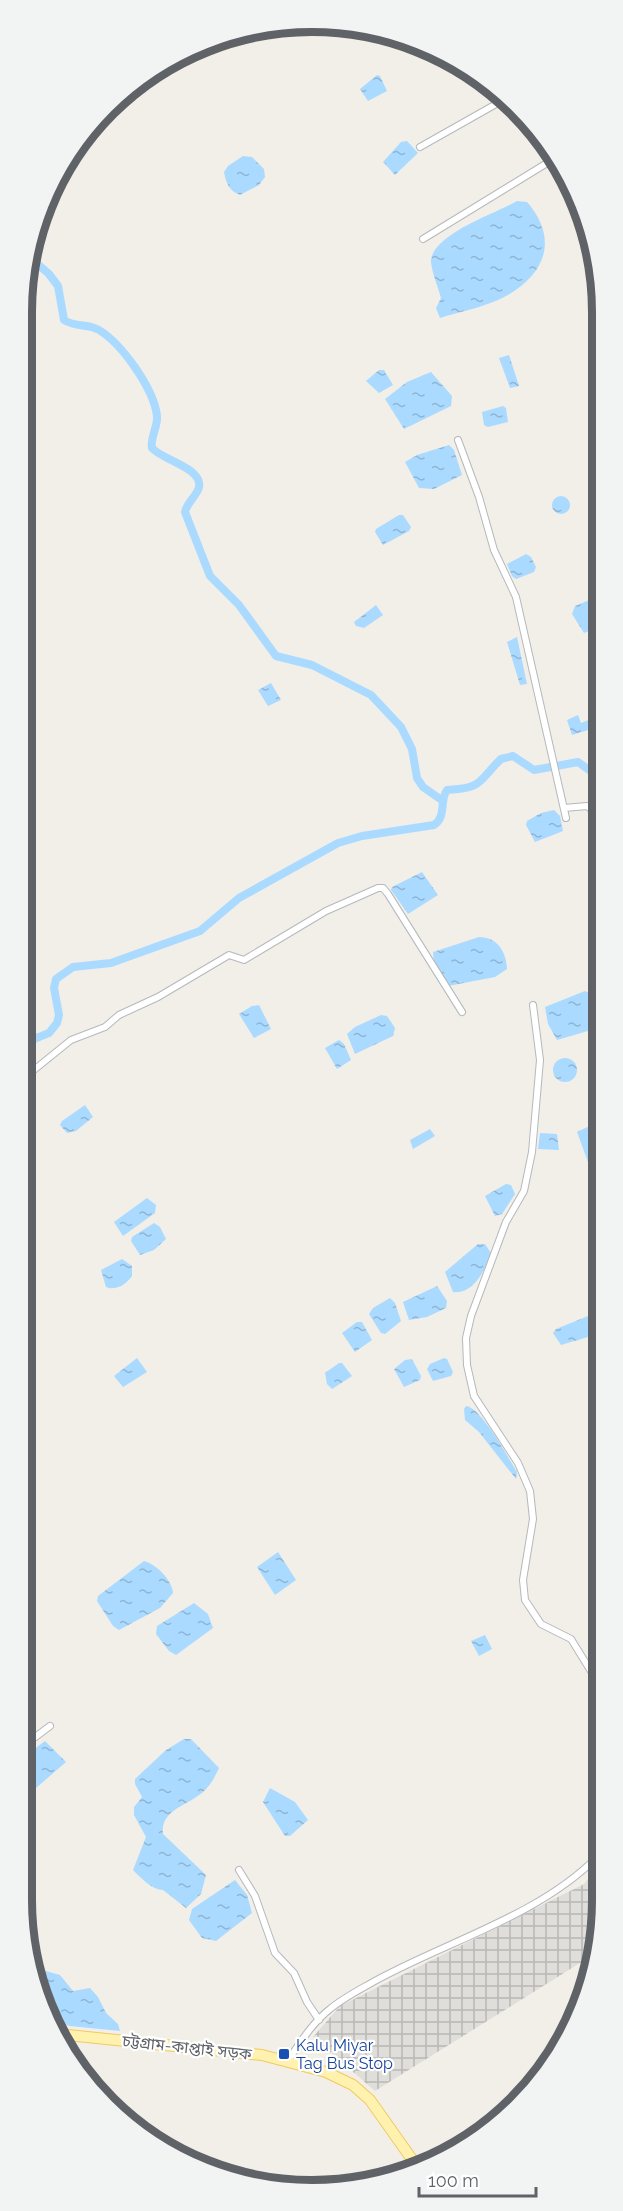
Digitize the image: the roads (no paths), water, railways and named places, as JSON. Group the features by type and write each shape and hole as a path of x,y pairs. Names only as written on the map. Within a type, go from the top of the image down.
{"main road":[{"name":"চট্টগ্রাম-কাপ্তাই সড়ক","path":"67,2035 262,2055 326,2072 353,2085 370,2100 413,2161"}],"street":[{"path":"420,147 498,103"},
{"path":"423,239 548,162"},
{"path":"458,440 479,497 494,550 516,597 566,818"},
{"path":"564,808 587,807 592,811"},
{"path":"32,1072 72,1040 105,1027 120,1015 158,997 229,955 244,960 326,911 378,888 383,888 388,894 462,1012"},
{"path":"533,1005 540,1069 532,1152 524,1191 506,1222 471,1316 466,1338 466,1365 474,1396 518,1463 530,1491 533,1519 523,1580 529,1609 541,1624 571,1639 592,1673"},
{"path":"32,1739 50,1726"},
{"path":"287,2062 319,2019 344,1999 384,1976 553,1892 581,1873 592,1862"},
{"path":"239,1870 255,1896 274,1953 294,1973 307,2002 319,2019"}],"water":[{"path":"377,75 380,76 387,91 368,101 360,89"},
{"path":"407,141 418,153 395,175 383,162 401,142"},
{"path":"243,156 252,157 264,169 265,177 259,185 240,195 229,186 224,172 228,166"},
{"path":"517,201 527,202 538,217 543,231 545,245 536,271 513,292 498,300 440,318 436,308 441,298 431,262 434,252 452,234"},
{"path":"509,355 519,386 510,388 499,358"},
{"path":"379,370 384,370 393,385 379,393 366,381"},
{"path":"431,372 452,396 451,406 404,429 385,399 407,382"},
{"path":"503,406 506,408 508,422 488,427 484,425 482,412"},
{"path":"449,445 454,450 462,475 434,489 419,488 405,462 417,455"},
{"path":"561,496 567,499 570,505 567,511 561,514 555,511 552,505 555,499"},
{"path":"399,515 403,515 411,527 409,531 383,545 375,532 376,529"},
{"path":"526,554 531,557 536,567 534,572 516,579 512,576 507,564"},
{"path":"592,599 592,630 584,633 572,614 575,606"},
{"path":"376,605 383,615 364,628 356,626 354,622"},
{"path":"517,637 527,684 520,685 507,642"},
{"path":"271,683 281,700 268,706 258,690"},
{"path":"578,715 581,723 591,719 592,729 572,735 567,720"},
{"path":"554,810 560,816 563,831 535,842 526,825 527,821 541,813"},
{"path":"422,872 438,895 408,914 391,890 392,887"},
{"path":"479,937 496,942 505,956 507,969 495,977 448,986 434,963 433,952"},
{"path":"585,991 592,995 592,1030 557,1040 548,1024 545,1007"},
{"path":"259,1005 271,1029 254,1038 239,1014 252,1006"},
{"path":"381,1015 387,1016 395,1028 393,1036 355,1054 347,1034 355,1027"},
{"path":"339,1040 344,1044 351,1060 337,1069 325,1048"},
{"path":"565,1058 570,1059 576,1065 576,1075 570,1081 565,1082 560,1081 554,1075 553,1070 554,1065 560,1059"},
{"path":"85,1105 93,1117 76,1131 67,1133 60,1125 62,1121"},
{"path":"592,1125 592,1163 588,1162 577,1132"},
{"path":"430,1129 435,1136 413,1149 410,1140"},
{"path":"540,1133 557,1134 559,1150 538,1149"},
{"path":"506,1184 511,1185 515,1194 502,1214 495,1216 485,1196"},
{"path":"147,1198 156,1205 155,1213 123,1236 114,1222"},
{"path":"154,1223 160,1227 166,1239 154,1250 140,1255 131,1241 132,1237"},
{"path":"478,1244 485,1244 491,1253 486,1266 478,1280 467,1289 453,1292 445,1272"},
{"path":"122,1259 132,1266 132,1276 120,1286 106,1287 101,1270"},
{"path":"437,1286 447,1301 446,1308 427,1317 409,1320 403,1302"},
{"path":"390,1298 395,1303 401,1321 385,1334 381,1333 369,1314 373,1308"},
{"path":"592,1314 592,1336 561,1345 553,1333 556,1329"},
{"path":"357,1322 362,1322 372,1340 355,1352 342,1333"},
{"path":"137,1358 147,1372 123,1387 114,1376"},
{"path":"444,1358 447,1359 453,1372 451,1376 433,1381 427,1369 430,1364"},
{"path":"412,1359 421,1376 420,1380 404,1387 394,1369 405,1360"},
{"path":"342,1363 352,1376 332,1389 327,1384 325,1373"},
{"path":"466,1406 479,1415 494,1434 517,1472 516,1479 479,1432 465,1420"},
{"path":"278,1552 296,1580 275,1595 257,1567"},
{"path":"144,1561 163,1573 173,1593 160,1608 119,1630 113,1626 97,1601 98,1596"},
{"path":"194,1603 208,1614 213,1628 176,1655 169,1651 156,1634 157,1626"},
{"path":"485,1635 492,1649 479,1656 471,1641"},
{"path":"184,1739 191,1739 219,1768 206,1790 170,1814 163,1826 163,1834 206,1875 201,1894 186,1908 163,1890 147,1883 133,1870 146,1837 134,1815 134,1807 142,1797 135,1784 135,1779 166,1750"},
{"path":"45,1741 66,1762 36,1788 32,1784 32,1751"},
{"path":"270,1788 295,1802 308,1820 290,1836 285,1836 263,1802"},
{"path":"235,1880 247,1895 252,1913 216,1941 202,1938 189,1920 192,1909"},
{"path":"40,1970 60,1975 73,1991 90,1988 98,1997 106,2013 118,2024 120,2031 60,2023 46,1990"}],"waterway":[{"path":"36,263 58,286 64,320 99,330 127,356 136,368 155,405 157,416 152,448 189,469 199,480 198,490 185,512 210,576 239,605 276,656 312,665 371,695 401,727 412,749 417,778 423,787 443,801"},
{"path":"32,1040 49,1033 57,1023 59,1015 54,988 56,979 73,967 111,963 200,931 239,898 338,843 362,836 434,825 442,813 443,799 447,790 468,788 474,785 501,759 513,756 534,770 578,762 592,772"}],"place":[{"name":"Kalu Miyar Tag Bus Stop","path":"284,2054"}]}
